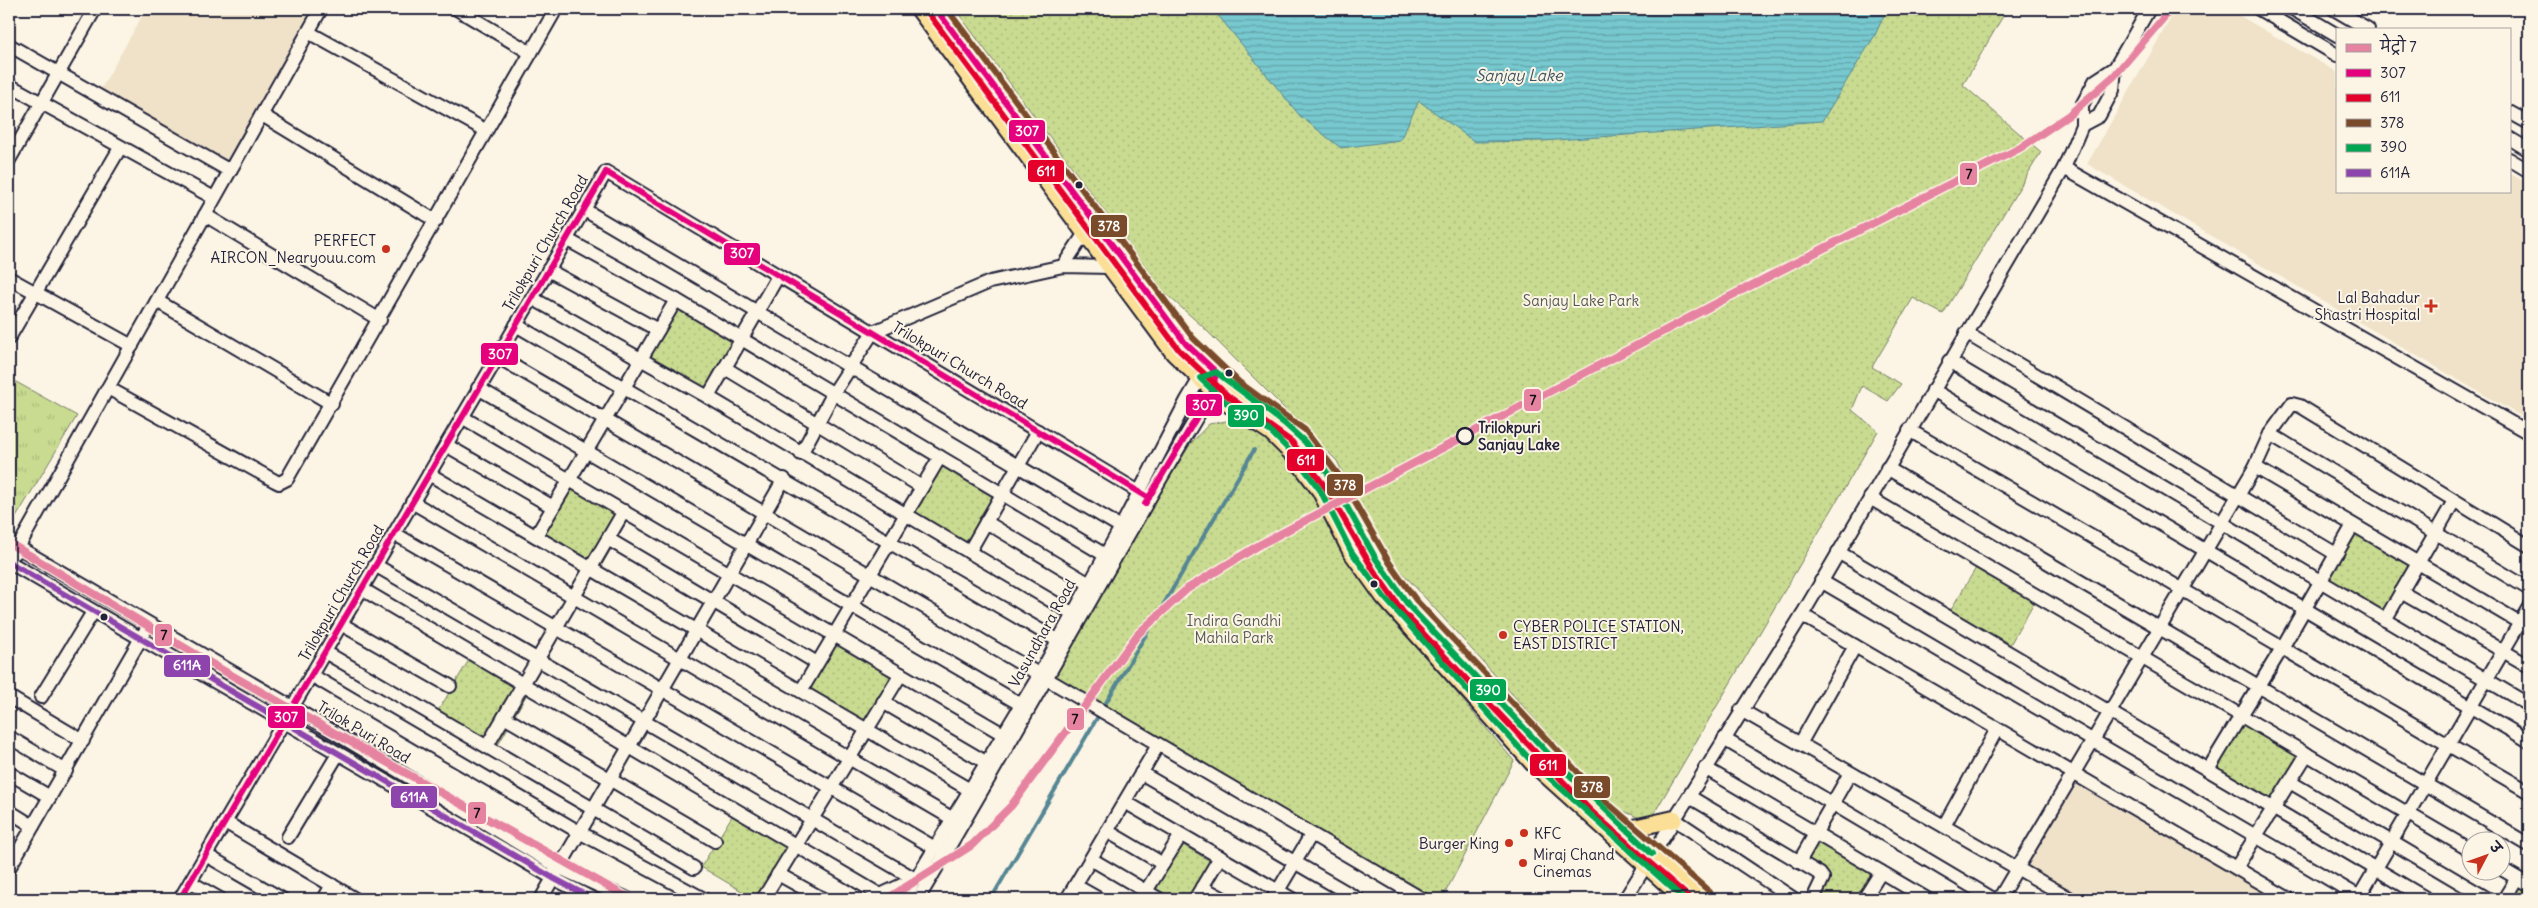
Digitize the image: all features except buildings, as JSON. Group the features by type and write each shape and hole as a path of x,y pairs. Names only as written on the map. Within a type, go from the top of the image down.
{"main road":[{"path":"919,9 1109,268 1174,353 1224,401 1270,432 1294,455 1320,490 1351,551 1384,597 1533,763 1648,860 1704,899"},
{"path":"936,9 1186,344 1235,390 1280,419 1305,443 1334,483 1367,544 1392,584 1409,606 1558,766 1625,830 1648,860 1684,899"},
{"path":"1625,830 1674,819"}],"street":[{"path":"9,160 95,9"},
{"path":"9,562 13,545 108,388 321,9"},
{"path":"457,9 531,53"},
{"path":"108,388 279,483 287,479 332,404 436,221 485,130 556,9"},
{"path":"2082,125 2099,116 2113,90 2115,68 2149,9"},
{"path":"2259,9 2336,54"},
{"path":"2293,9 2336,34"},
{"path":"2334,9 2366,28"},
{"path":"308,32 485,130"},
{"path":"9,45 230,171"},
{"path":"1625,899 1674,819 1690,797 1705,768 1741,710 1802,615 1949,361 2064,168 2082,125 2082,105 2095,81 2115,68"},
{"path":"9,85 120,148 214,198"},
{"path":"2510,113 2529,123"},
{"path":"262,114 436,221"},
{"path":"2510,139 2529,150"},
{"path":"9,338 120,148"},
{"path":"2510,160 2529,171"},
{"path":"2064,168 2529,433"},
{"name":"Trilokpuri Church Road","path":"180,899 606,172 1144,495"},
{"path":"583,209 1121,527"},
{"path":"205,215 380,320"},
{"path":"1063,266 1084,233"},
{"path":"566,239 676,300 1105,555"},
{"path":"801,454 833,394 873,332 972,288 1015,276 1063,266 1109,268"},
{"path":"548,270 658,330"},
{"path":"708,397 778,276"},
{"path":"9,278 132,346"},
{"path":"532,298 708,397 801,454 1072,613"},
{"path":"536,536 676,300"},
{"path":"157,301 332,404"},
{"path":"516,325 890,540 1058,640"},
{"path":"1966,333 2336,554"},
{"path":"498,357 1422,899"},
{"path":"1949,361 2529,705"},
{"path":"725,368 922,487"},
{"path":"1200,378 1216,372"},
{"path":"1213,390 1216,372"},
{"name":"Vasundhara Road","path":"918,899 1104,574 1200,378"},
{"path":"478,388 1020,704"},
{"name":"Vasundhara Road","path":"904,899 987,763 1020,704 1044,676 1058,640 1088,583 1121,527 1213,390"},
{"path":"1933,390 2529,741"},
{"path":"1999,899 2255,467 2270,434 2292,404 2300,406 2529,546"},
{"path":"462,417 1003,734"},
{"path":"1909,430 2529,792"},
{"path":"969,552 1038,431"},
{"path":"2270,434 2529,589"},
{"path":"446,445 553,507"},
{"path":"801,691 940,457"},
{"path":"2255,467 2525,626"},
{"path":"1887,468 2529,845"},
{"path":"429,474 970,790"},
{"path":"541,899 784,479"},
{"path":"1870,498 2460,844"},
{"path":"2385,620 2454,501"},
{"path":"412,502 953,819"},
{"path":"487,746 624,511"},
{"path":"986,522 1088,583"},
{"path":"2208,770 2259,687 2353,525"},
{"path":"394,534 663,688 831,789 936,848"},
{"path":"608,539 817,663"},
{"name":"Trilok Puri Road","path":"13,545 292,707 556,873 594,899"},
{"path":"1838,552 2427,899"},
{"name":"Trilok Puri Road","path":"9,562 393,785 556,873 628,899"},
{"path":"375,565 915,879"},
{"path":"1821,582 2360,898 2375,869 2503,651 2525,626 2529,607"},
{"path":"362,589 629,748 884,896 915,879"},
{"path":"2402,592 2529,666"},
{"path":"41,697 93,612"},
{"path":"1802,615 2289,899"},
{"path":"9,868 12,854 33,826 66,771 149,624"},
{"path":"341,624 450,686"},
{"path":"1800,744 1855,646"},
{"path":"325,652 694,868"},
{"path":"763,899 900,674"},
{"path":"311,675 579,832 704,899"},
{"path":"9,697 83,741"},
{"path":"883,702 987,763"},
{"path":"1741,710 2071,899"},
{"path":"504,717 715,841"},
{"path":"1944,826 1997,729"},
{"path":"9,737 66,771"},
{"path":"1724,739 1993,899"},
{"path":"1067,899 1158,745"},
{"path":"288,837 338,754"},
{"path":"2236,868 2307,754"},
{"path":"1705,768 1927,899"},
{"path":"9,773 50,797"},
{"path":"1140,773 1358,899"},
{"path":"1799,862 1850,773"},
{"path":"2290,782 2488,899"},
{"path":"1690,797 1820,874 1823,878 1813,899"},
{"path":"1125,802 1220,857 1276,895 1292,899"},
{"path":"9,811 33,826"},
{"path":"1674,819 1794,899"},
{"path":"225,822 355,899"},
{"path":"1108,831 1163,864"},
{"path":"1276,895 1311,834"},
{"path":"1146,891 1181,835"},
{"path":"206,855 282,899"},
{"path":"1195,899 1220,857"},
{"path":"1091,859 1159,899"},
{"path":"1864,899 1880,872"},
{"path":"778,874 823,899"},
{"path":"2510,874 2529,885"},
{"path":"2504,899 2517,878"},
{"path":"190,882 220,899"},
{"path":"324,899 332,886"},
{"path":"1076,886 1099,899"},
{"path":"1202,887 1224,899"}],"shaded area":[{"path":"146,9 313,9 227,161 101,89"},
{"name":"Lal Bahadur Shastri Hospital","path":"2176,9 2228,9 2336,71 2336,192 2510,192 2510,174 2529,184 2529,421 2087,164"},
{"path":"2075,784 2276,899 2081,899 2027,868"}],"green space":[{"name":"Sanjay Lake Park","path":"955,9 2007,9 1963,85 2041,152 1943,314 1913,298 1872,367 1901,384 1888,401 1862,386 1852,410 1878,431 1649,822 1614,807 1381,549 1337,461 1202,326 1165,293"},
{"path":"678,308 737,342 707,395 647,360"},
{"path":"9,378 77,416 9,529"},
{"name":"Indira Gandhi Mahila Park","path":"1232,420 1249,423 1292,462 1316,496 1382,604 1514,761 1442,899 1433,899 1049,676 1191,443 1209,424"},
{"path":"939,462 998,497 968,549 909,514"},
{"path":"570,483 629,517 599,570 540,535"},
{"path":"2355,529 2414,563 2384,615 2324,580"},
{"path":"1979,563 2037,597 2007,650 1948,614"},
{"path":"836,639 895,673 865,726 806,691"},
{"path":"469,660 527,694 497,747 438,711"},
{"path":"2244,719 2302,754 2273,803 2215,769"},
{"path":"732,816 790,850 762,899 755,899 701,867"},
{"path":"1817,838 1876,873 1861,899 1815,899 1829,876 1804,862"},
{"path":"1180,843 1213,863 1192,899 1167,899 1152,890"},
{"path":"2519,881 2529,887 2529,899 2509,899"}],"water":[{"name":"Sanjay Lake","path":"1213,9 1887,9 1875,35 1822,121 1543,141 1475,142 1419,101 1400,140 1341,148 1300,116"}],"waterway":[{"path":"991,899 1254,450"}],"metro line":[{"name":"7","path":"887,899 972,845 1011,806 1138,634 1187,589 1261,544 1715,304 2020,148 2069,115 2114,76 2171,9"},
{"name":"7","path":"9,543 217,667 625,896 635,899"}],"transit line":[{"name":"307","path":"936,9 1186,344 1216,372 1213,390 1145,504"},
{"name":"378","path":"947,9 1193,338 1239,382 1305,430 1341,478 1389,562 1416,600 1603,799 1710,892"},
{"name":"611","path":"929,14 1179,350 1228,396 1292,442 1326,488 1374,571 1403,612 1591,811 1691,899"},
{"name":"307","path":"606,172 1149,498"},
{"name":"307","path":"180,899 606,172"},
{"name":"390","path":"1652,854 1558,764 1409,606 1376,559 1331,478 1305,442 1284,423 1216,372 1200,378 1224,401 1271,432 1294,455 1320,490 1351,551 1384,597 1533,763 1684,899"},
{"name":"611A","path":"9,562 553,878 593,899"}],"place":[{"name":"PERFECT AIRCON_Nearyouu.com","path":"386,249"},
{"name":"Lal Bahadur Shastri Hospital","path":"2431,306"},
{"name":"Trilokpuri Sanjay Lake","path":"1465,436"},
{"name":"CYBER POLICE STATION, EAST DISTRICT","path":"1503,635"},
{"name":"KFC","path":"1524,833"},
{"name":"Burger King","path":"1509,843"},
{"name":"Miraj Chand Cinemas","path":"1523,863"}]}
